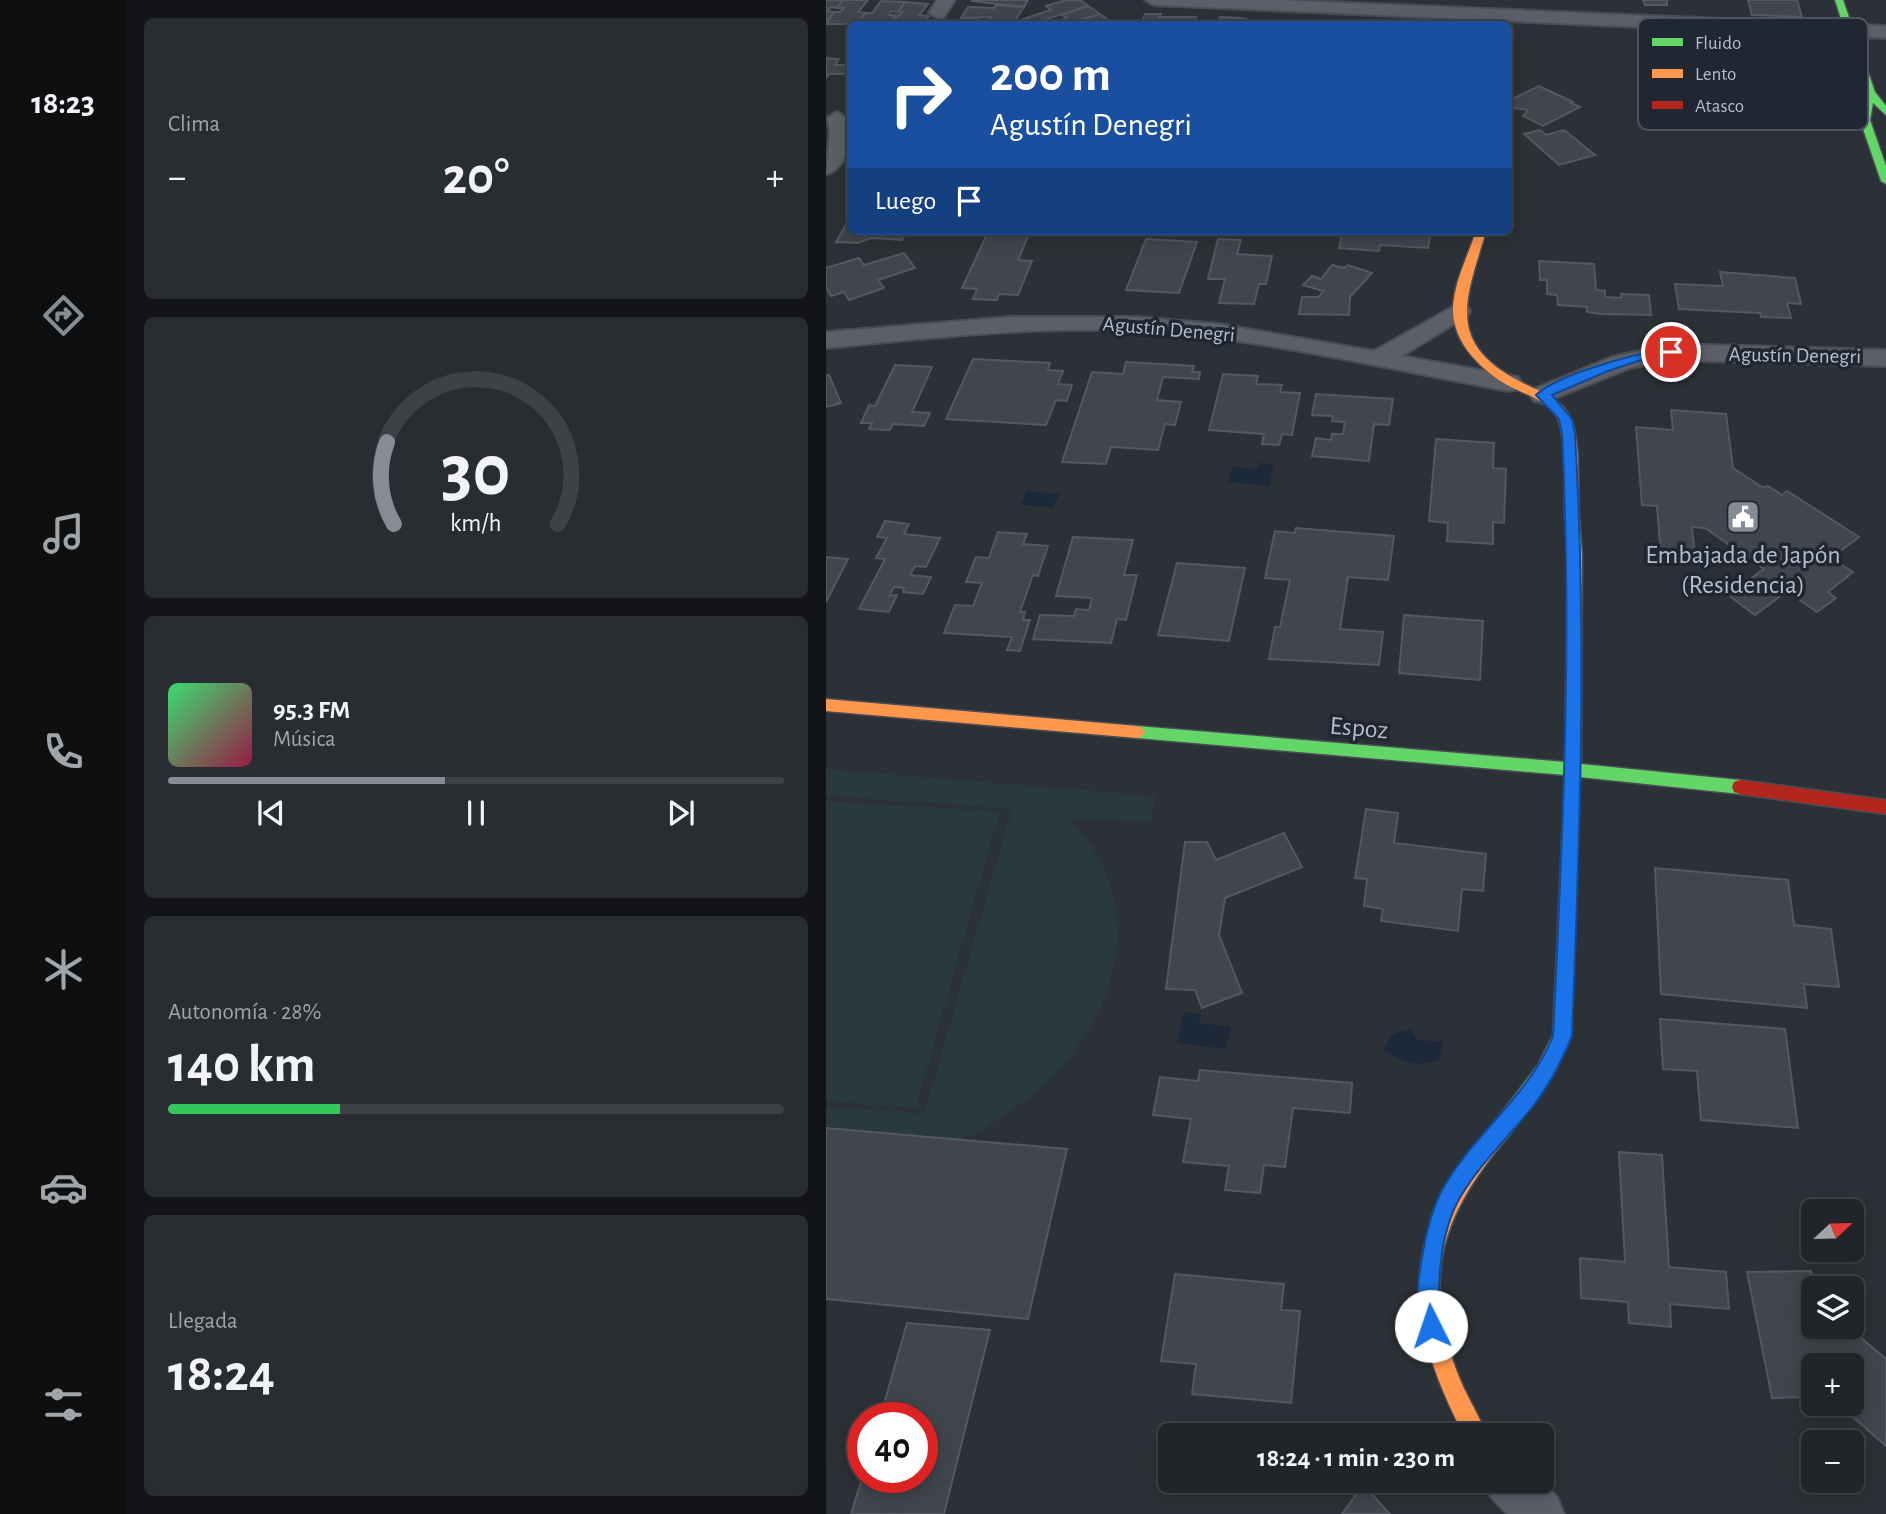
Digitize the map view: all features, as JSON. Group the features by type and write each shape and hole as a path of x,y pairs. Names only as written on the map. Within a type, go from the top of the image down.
{"street":[{"path":"1154,0 1573,9 1681,18"},
{"path":"1839,0 1845,18"},
{"path":"1868,32 1886,32"},
{"path":"1868,87 1886,112"},
{"path":"1868,104 1870,93"},
{"path":"826,168 840,145 838,117"},
{"path":"1868,129 1886,181"},
{"path":"1470,1423 1446,1378 1431,1326 1428,1288 1434,1242 1448,1198 1472,1164 1525,1101 1552,1062 1562,1036 1572,822 1570,769 1575,556 1569,434 1565,419 1557,406 1543,395 1509,383 1491,370 1478,354 1458,312 1480,235"},
{"path":"1379,359 1458,312"},
{"name":"Agustín Denegri","path":"826,340 999,325 1096,323 1218,331 1509,383"},
{"name":"Agustín Denegri","path":"1543,395 1604,368 1646,355 1671,352 1886,358"},
{"name":"Espoz","path":"826,705 1570,769 1776,790 1886,807"},
{"path":"1776,790 1886,793"},
{"path":"1520,1493 1540,1514"}],"shaded area":[{"path":"826,769 1155,796 1151,822 1071,819 1098,857 1113,896 1117,935 1112,975 1098,1013 1076,1049 1048,1081 1013,1109 979,1132 965,1138 949,1140 826,1128 826,1107 924,1114 1012,809 826,796"},
{"path":"826,801 1000,811 916,1107 826,1101"}],"water":[{"path":"1259,463 1274,464 1269,486 1228,482 1232,467 1257,469"},
{"path":"1027,491 1059,494 1053,508 1021,505"},
{"path":"1184,1012 1201,1014 1199,1023 1231,1027 1226,1049 1177,1043"},
{"path":"1409,1029 1418,1040 1443,1042 1439,1060 1424,1064 1410,1063 1383,1050 1393,1034"}],"building":[{"path":"826,0 843,0 837,8 831,7 827,11 834,12 826,22"},
{"path":"843,0 868,0 858,12 866,13 859,21 826,24 834,12 840,12 844,8 837,8"},
{"path":"972,0 1028,0 1024,7 972,1"},
{"path":"1066,0 1080,0 1088,6 1040,21 1023,19 1051,10 1046,6"},
{"path":"1643,0 1667,0 1667,5 1645,5"},
{"path":"1748,0 1797,0 1802,17 1752,15"},
{"path":"881,1 905,2 898,12 891,11 889,15 896,15 891,21 859,21 866,13 872,13"},
{"path":"905,2 928,4 919,15 929,16 925,21 892,21 903,12 898,12"},
{"path":"996,5 1024,7 1015,21 989,20 991,17 961,18 968,7 994,8"},
{"path":"1088,6 1100,14 1076,21 1058,21 1067,18 1062,15"},
{"path":"1100,14 1110,21 1076,21"},
{"path":"1145,14 1169,17 1167,21 1142,21"},
{"path":"1169,17 1196,17 1195,21 1167,21"},
{"path":"1220,17 1250,20 1250,21 1219,21"},
{"path":"961,18 977,19 976,21 958,21"},
{"path":"826,58 839,59 835,65 847,65 844,74 829,74 826,78"},
{"path":"1539,86 1580,107 1543,126 1523,116 1528,110 1512,108 1512,99"},
{"path":"1540,130 1546,135 1564,130 1595,155 1559,165 1524,134"},
{"path":"847,223 847,235 905,235 902,240 872,238 857,243 836,242"},
{"path":"987,235 1029,235 1018,260 1032,261 1018,295 999,294 997,300 973,299 977,289 962,288"},
{"path":"1342,235 1430,235 1428,248 1380,245 1379,251 1339,248"},
{"path":"1146,239 1197,242 1179,293 1126,290"},
{"path":"1218,239 1241,240 1237,254 1272,256 1266,284 1259,284 1254,304 1219,303 1225,279 1208,279"},
{"path":"904,253 915,268 878,280 884,288 849,300 844,292 831,296 826,288 826,268 859,258 864,265"},
{"path":"1539,261 1594,264 1596,290 1605,291 1605,297 1621,298 1621,294 1649,295 1651,315 1601,314 1587,312 1587,307 1558,305 1557,295 1547,294 1547,280 1540,280"},
{"path":"1332,265 1344,268 1348,265 1372,273 1350,297 1349,315 1299,314 1302,297 1319,297 1323,291 1303,285 1312,276 1321,279"},
{"path":"1720,272 1795,278 1801,304 1787,303 1791,318 1761,317 1760,313 1679,309 1675,284 1723,286"},
{"path":"973,359 1050,363 1048,370 1063,371 1058,384 1072,385 1067,401 1056,400 1046,425 946,419"},
{"path":"1126,362 1194,366 1192,372 1200,372 1199,379 1163,377 1157,400 1181,402 1175,425 1165,424 1158,450 1111,447 1106,464 1062,462 1092,372 1123,374"},
{"path":"895,365 932,367 912,412 930,413 924,426 893,424 890,430 869,429 872,423 861,423 869,405 875,406"},
{"path":"1223,374 1258,376 1256,384 1282,385 1280,392 1300,393 1292,435 1282,434 1279,445 1262,444 1264,434 1209,430"},
{"path":"829,375 841,403 826,407 826,376"},
{"path":"1316,394 1393,399 1389,425 1374,424 1369,461 1312,456 1316,438 1331,440 1332,434 1343,434 1345,422 1332,421 1333,416 1312,415"},
{"name":"Embajada de Japón (Residencia)","path":"1671,410 1726,414 1733,468 1762,487 1768,486 1782,495 1787,491 1859,537 1831,558 1853,572 1828,592 1836,598 1817,612 1787,591 1755,615 1728,595 1764,569 1705,528 1692,527 1695,557 1661,555 1657,506 1642,505 1636,427 1673,430"},
{"path":"1436,439 1494,443 1493,468 1506,469 1504,523 1493,522 1493,544 1447,541 1448,523 1429,521"},
{"path":"885,521 909,524 904,534 940,538 926,567 915,566 910,575 931,577 923,594 903,592 904,588 894,587 889,596 897,595 889,612 859,609 885,559 876,558 887,538 877,537"},
{"path":"1296,528 1394,536 1388,580 1348,577 1340,629 1383,632 1379,665 1269,659 1275,627 1280,627 1290,580 1265,578 1275,531 1295,533"},
{"path":"998,532 1027,534 1023,544 1048,546 1038,576 1033,575 1020,612 1025,612 1023,620 1030,620 1020,651 1007,650 1012,637 944,633 955,605 973,606 982,583 966,582 976,557 989,558"},
{"path":"1073,537 1133,540 1124,575 1137,575 1126,620 1117,619 1111,643 1033,639 1040,615 1074,616 1076,609 1089,610 1092,598 1056,596"},
{"path":"826,557 848,559 826,602"},
{"path":"1177,563 1245,568 1229,641 1158,635"},
{"path":"1404,615 1483,621 1480,680 1399,673"},
{"path":"1366,809 1398,813 1394,843 1486,854 1483,891 1462,889 1458,931 1381,921 1383,909 1364,906 1367,879 1355,878"},
{"path":"1284,833 1302,867 1225,898 1219,935 1242,993 1202,1008 1195,990 1166,989 1185,842 1207,842 1216,860"},
{"path":"1655,868 1788,880 1794,925 1831,929 1839,987 1804,984 1807,1008 1661,994"},
{"path":"1660,1019 1785,1029 1798,1128 1701,1120 1697,1071 1663,1069"},
{"path":"1200,1070 1352,1083 1350,1113 1293,1108 1285,1167 1264,1165 1260,1193 1225,1190 1229,1166 1183,1162 1191,1119 1153,1115 1160,1077 1198,1081"},
{"path":"826,1128 1067,1149 1028,1319 826,1299"},
{"path":"1619,1152 1662,1155 1669,1267 1726,1272 1729,1309 1670,1304 1671,1327 1629,1323 1628,1302 1581,1298 1580,1258 1625,1262"},
{"path":"1811,1271 1812,1276 1801,1276 1801,1339 1862,1339 1886,1359 1886,1446 1852,1416 1864,1416 1864,1353 1801,1353 1801,1397 1772,1398 1747,1272"},
{"path":"1175,1274 1284,1284 1281,1310 1300,1311 1291,1403 1192,1394 1196,1364 1161,1361"},
{"path":"907,1323 990,1330 944,1514 851,1514 857,1493 938,1493 938,1402 885,1402"},
{"path":"1357,1493 1370,1493 1390,1514 1342,1514"}],"traffic: fast":[{"path":"1839,0 1845,18"},
{"path":"1868,87 1886,112"},
{"path":"1868,104 1870,93"},
{"path":"1868,129 1886,181"},
{"path":"1503,1127 1545,1071 1562,1036 1572,822 1575,556 1572,516"},
{"path":"1137,732 1570,769 1740,787"}],"traffic: slow":[{"path":"1480,235 1462,289 1460,322 1472,348 1492,369 1550,402 1563,415 1568,440 1572,516"},
{"path":"826,705 1137,732"},
{"path":"1470,1423 1447,1374 1430,1313 1432,1251 1442,1219 1457,1187 1478,1156 1503,1127"}],"traffic: jam":[{"path":"1740,787 1886,807"}],"place":[{"name":"Embajada de Japón (Residencia)","path":"1743,517"}],"route":[{"path":"1431,1326 1428,1288 1434,1242 1448,1198 1472,1164 1525,1101 1552,1062 1562,1036 1572,822 1570,769 1575,556 1569,434 1565,419 1557,406 1543,395 1604,368 1646,355 1671,352"}]}
